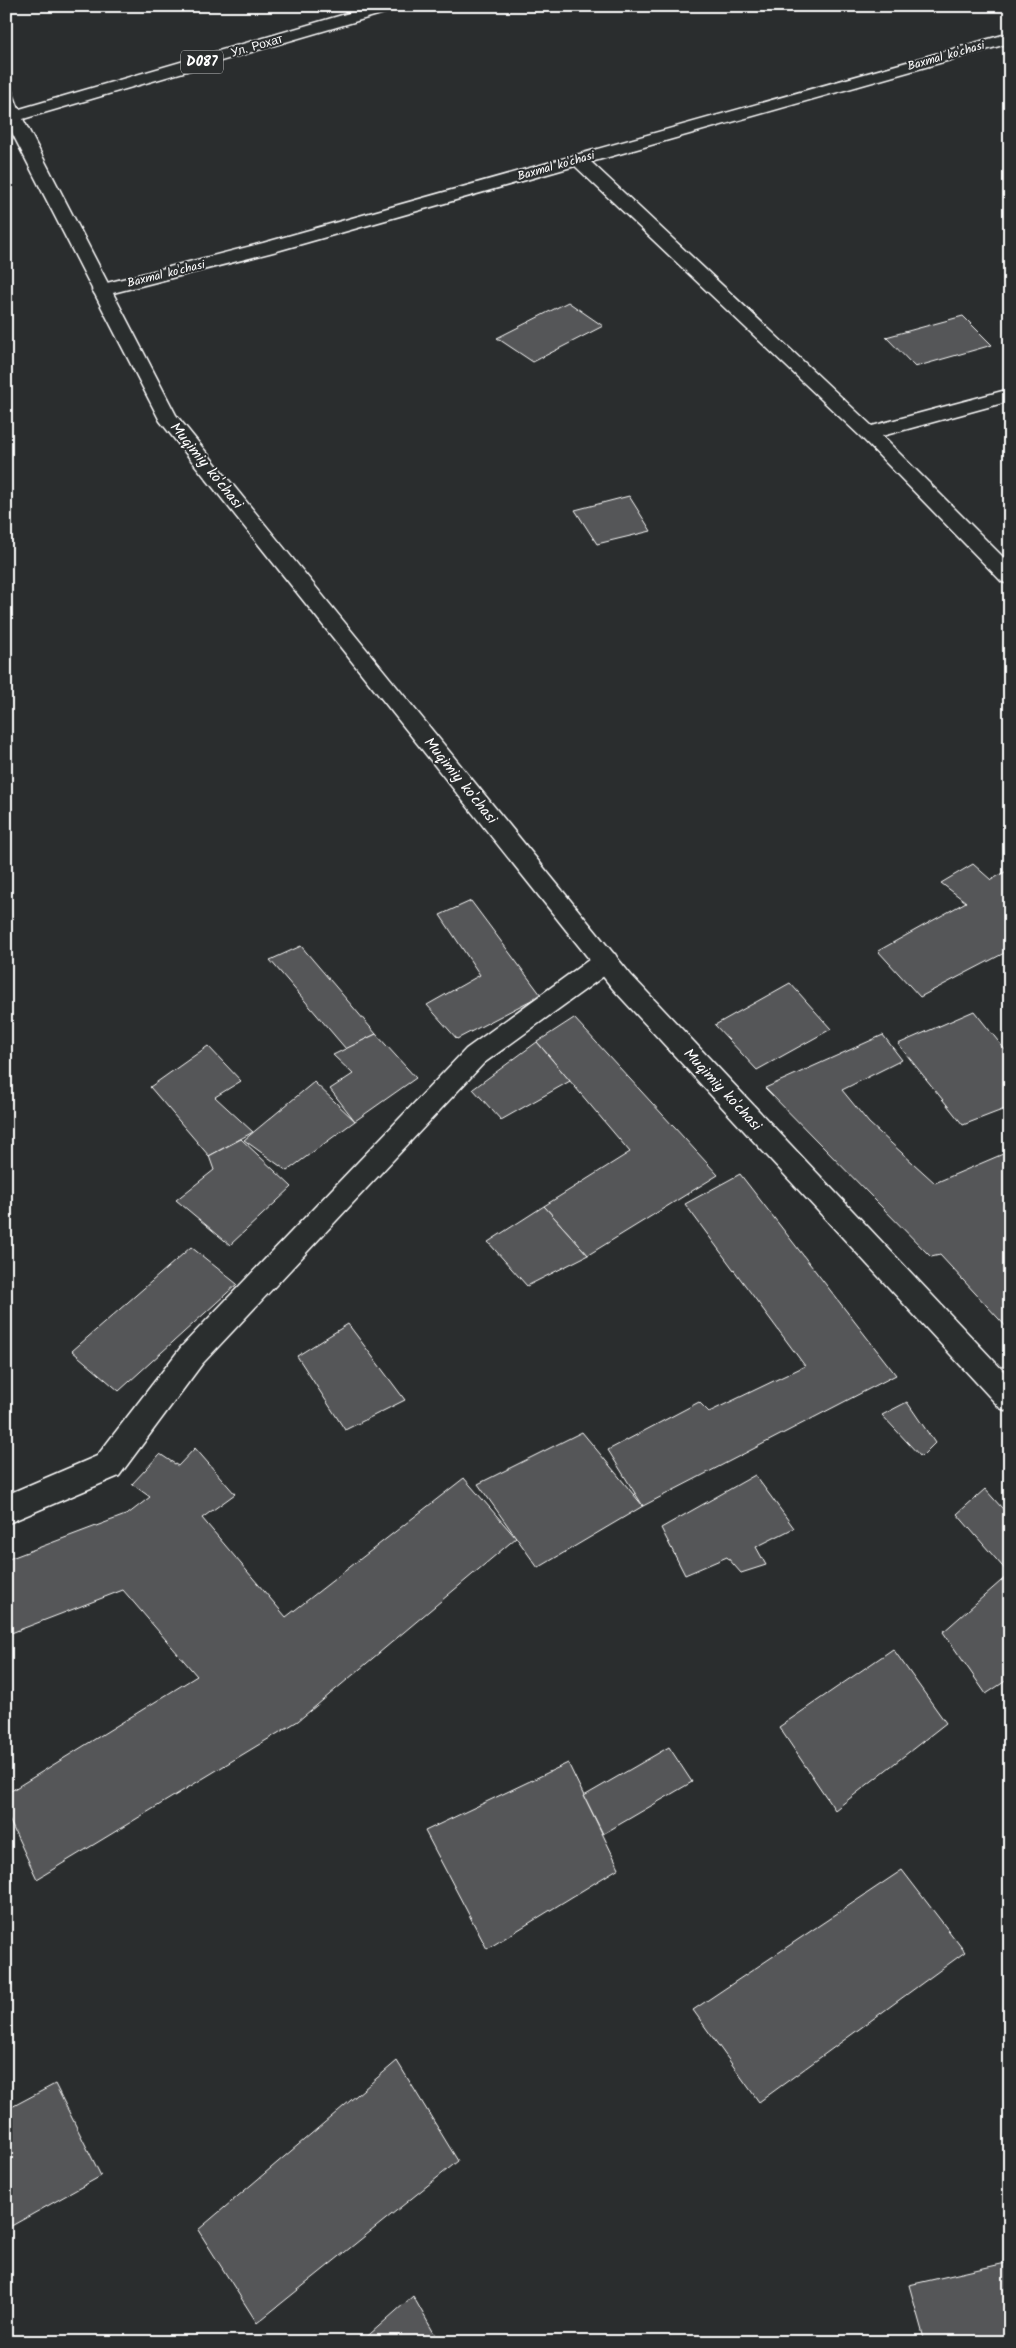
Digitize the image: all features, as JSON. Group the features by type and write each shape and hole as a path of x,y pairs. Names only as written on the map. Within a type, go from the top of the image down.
{"street":[{"name":"Ул. Рохат","path":"10,118 392,6"},
{"name":"Baxmal ko'chasi","path":"102,290 270,247 1010,38"},
{"name":"Muqimiy ko'chasi","path":"6,95 10,118 167,417 606,962 1010,1399"},
{"path":"579,160 868,433 1010,577"},
{"path":"868,433 1010,395"},
{"path":"6,1510 108,1466 192,1355 475,1056 606,962"}],"building":[{"path":"568,302 603,326 533,362 497,338"},
{"path":"963,316 992,345 915,367 886,337"},
{"path":"629,496 651,531 597,544 575,510"},
{"path":"973,864 991,880 1010,869 1010,950 920,997 878,951 966,902 941,883"},
{"path":"471,901 541,995 457,1039 427,1005 480,975 440,915"},
{"path":"301,946 376,1034 346,1049 270,960"},
{"path":"790,983 831,1029 757,1070 715,1025"},
{"path":"974,1011 1010,1056 1010,1107 963,1125 898,1044"},
{"path":"574,1018 718,1175 588,1255 544,1206 630,1152 537,1042"},
{"path":"376,1034 416,1078 355,1121 330,1089 353,1074 333,1055"},
{"path":"883,1035 902,1060 842,1090 869,1123 935,1183 1010,1151 1010,1331 940,1255 931,1257 765,1088"},
{"path":"537,1042 570,1081 501,1120 473,1089"},
{"path":"208,1046 241,1081 215,1097 253,1132 209,1156 150,1087"},
{"path":"314,1082 355,1121 287,1171 244,1140"},
{"path":"241,1139 292,1187 230,1245 176,1200 214,1170 209,1156"},
{"path":"740,1174 896,1375 643,1506 608,1450 699,1402 709,1412 805,1366 685,1204"},
{"path":"544,1206 588,1255 527,1286 488,1242"},
{"path":"191,1247 237,1284 119,1391 72,1351"},
{"path":"348,1324 405,1400 345,1430 297,1356"},
{"path":"907,1402 935,1443 921,1457 882,1415"},
{"path":"582,1432 643,1506 538,1568 478,1484"},
{"path":"195,1448 235,1494 202,1518 286,1617 464,1478 516,1538 298,1721 37,1879 6,1813 6,1794 197,1676 123,1590 6,1635 6,1560 128,1514 150,1497 132,1484 160,1454 178,1466"},
{"path":"755,1475 794,1528 756,1547 766,1565 741,1573 727,1557 685,1575 661,1528"},
{"path":"985,1489 1010,1517 1010,1678 986,1694 943,1632 1009,1574 957,1514"},
{"path":"893,1649 946,1723 835,1810 779,1727"},
{"path":"669,1747 692,1782 603,1834 584,1796"},
{"path":"568,1763 619,1868 487,1949 425,1831"},
{"path":"902,1870 965,1952 759,2102 693,2010"},
{"path":"397,2061 458,2161 257,2323 198,2230"},
{"path":"55,2084 101,2176 6,2229 6,2110"},
{"path":"1010,2262 1010,2342 925,2342 909,2285"},
{"path":"413,2296 439,2342 361,2342"}]}
